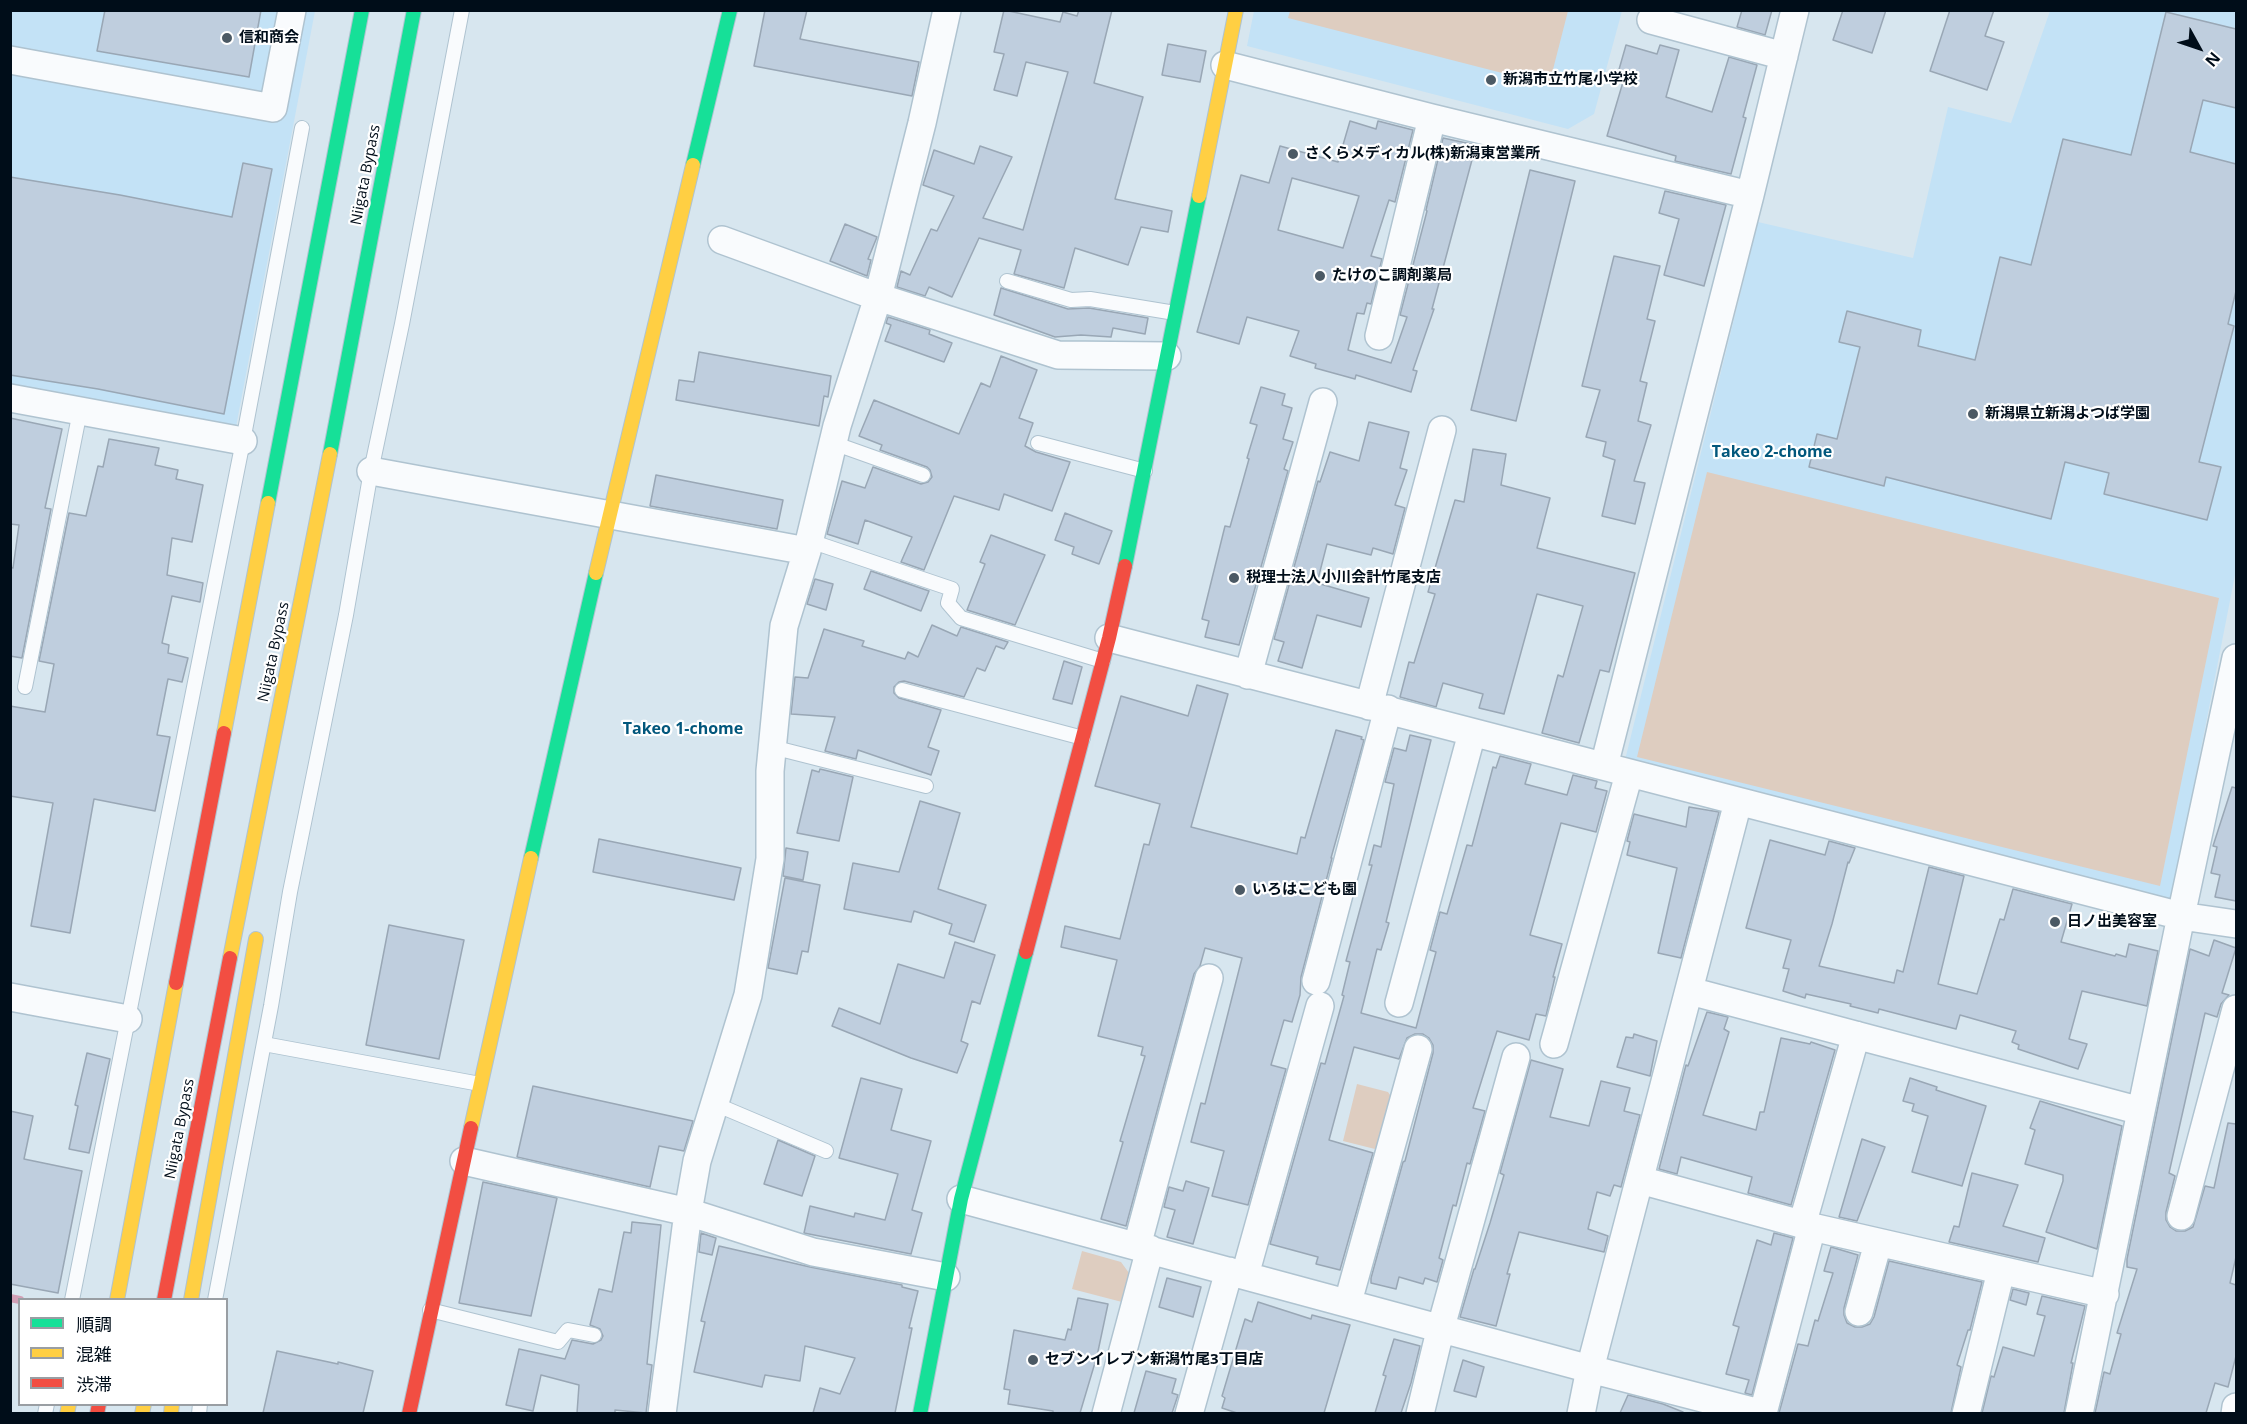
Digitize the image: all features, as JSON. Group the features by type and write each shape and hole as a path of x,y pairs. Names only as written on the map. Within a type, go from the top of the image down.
{"main road":[{"name":"Niigata Bypass","path":"117,1298 362,10"},
{"name":"Niigata Bypass","path":"164,1298 270,749 302,602 414,10"},
{"path":"409,1413 430,1310 609,515 730,10"},
{"path":"920,1413 961,1199 1106,650 1145,471 1236,10"},
{"path":"293,706 302,602"},
{"path":"191,1298 258,927"},
{"path":"112,1255 148,1131"}],"street":[{"path":"10,60 273,108 292,10"},
{"path":"662,1413 688,1212 698,1161 748,995 771,859 770,771 784,626 809,546 833,442 878,297 922,123 947,10"},
{"path":"1554,1044 1750,195 1795,10"},
{"path":"1651,20 1784,56"},
{"path":"1225,65 1750,195"},
{"path":"1379,336 1432,118"},
{"path":"722,240 878,297 1058,355 1167,356"},
{"path":"10,398 248,442"},
{"path":"1248,675 1323,402"},
{"path":"1189,1413 1237,1273 1318,994 1378,707 1442,430"},
{"path":"363,469 609,515 809,546"},
{"path":"1106,650 1248,675 2181,916 2236,924"},
{"path":"2079,1413 2236,658"},
{"path":"1399,1003 1472,733"},
{"path":"1581,1413 1590,1369 1738,802"},
{"path":"1106,1413 1143,1248 1209,978"},
{"path":"1690,991 2141,1111"},
{"path":"10,997 128,1019"},
{"path":"2181,1216 2236,1009"},
{"path":"961,1199 1590,1369 1763,1413 1807,1226 1856,1035"},
{"path":"1348,1302 1418,1049"},
{"path":"1419,1413 1516,1057"},
{"path":"464,1161 688,1212 813,1252 946,1277"},
{"path":"1640,1179 1807,1226 2105,1294"},
{"path":"1859,1312 1878,1243"},
{"path":"1966,1413 2001,1271"},
{"path":"2235,1413 2236,1407"}],"lane":[{"path":"215,1298 264,1044 290,892 346,615 363,469 402,324 462,10"},
{"path":"72,1298 248,442 302,128"},
{"path":"1007,281 1071,300 1090,299 1175,313"},
{"path":"25,687 80,411"},
{"path":"833,442 923,474"},
{"path":"1038,443 1145,471"},
{"path":"809,546 952,589 948,603 961,618 1106,650"},
{"path":"902,690 1083,738"},
{"path":"772,747 926,786"},
{"path":"264,1044 481,1084"},
{"path":"715,1104 826,1151"},
{"path":"430,1310 558,1342 568,1330 594,1335"}],"shaded area":[{"path":"1290,10 1568,11 1549,85 1288,18"},
{"path":"11,11 315,11 235,432 11,384"},
{"name":"新潟市立竹尾小学校","path":"1254,11 1622,11 1594,114 1568,129 1247,46"},
{"name":"新潟県立新潟よつば学園","path":"2050,11 2236,11 2236,570 2171,902 1625,760 1758,222 1913,258 1948,107 2011,123"},
{"path":"1707,472 2219,598 2160,886 1637,757"},
{"path":"1357,1084 1388,1092 1395,1102 1383,1151 1343,1141"},
{"path":"1082,1251 1121,1262 1129,1273 1122,1302 1072,1289"}],"building":[{"path":"105,10 261,10 249,77 97,51"},
{"path":"765,10 807,10 800,39 919,62 912,96 754,66"},
{"path":"1004,10 1060,22 1063,12 1077,16 1079,10 1112,10 1094,83 1143,97 1115,199 1172,211 1168,232 1141,227 1128,265 1075,248 1064,288 1014,274 1021,250 979,238 952,297 929,287 925,296 897,287 901,271 910,275 931,229 937,231 954,196 923,185 934,150 974,164 980,146 1012,157 983,218 1023,230 1068,72 1026,62 1017,96 994,90 1004,54 994,52"},
{"path":"1742,10 1772,10 1765,35 1737,27"},
{"path":"1843,10 1886,10 1872,53 1833,40"},
{"path":"1950,10 1994,10 1985,36 2004,42 1987,90 1930,71"},
{"path":"2166,12 2236,29 2236,108 2203,100 2190,152 2236,164 2236,291 2228,324 2234,326 2199,462 2221,467 2207,520 2104,494 2109,473 2065,462 2051,519 1886,477 1884,486 1809,467 1817,434 1837,439 1860,347 1839,342 1847,311 1921,330 1918,346 1975,360 2000,257 2031,265 2063,139 2131,155"},
{"path":"1168,44 1206,51 1200,82 1162,75"},
{"path":"1626,45 1657,54 1660,45 1679,50 1666,97 1712,112 1729,57 1757,65 1731,174 1675,161 1676,156 1607,136 1623,82 1616,80"},
{"path":"1350,121 1376,129 1378,121 1413,130 1395,202 1389,200 1371,256 1382,259 1371,304 1367,303 1364,314 1357,313 1348,350 1391,363 1407,317 1400,315 1443,138 1476,145 1432,309 1434,309 1413,370 1417,371 1411,392 1356,375 1355,379 1315,368 1316,364 1290,356 1299,331 1247,317 1239,344 1197,332 1241,175 1269,183 1280,146 1338,162","holes":["1292,178 1359,196 1343,248 1278,230"]},
{"path":"243,163 272,169 224,414 98,389 10,375 10,177 232,217"},
{"path":"1530,170 1575,181 1516,421 1471,410"},
{"path":"1665,191 1726,205 1704,286 1664,275 1679,219 1659,213"},
{"path":"845,224 877,237 868,259 871,260 867,276 830,261"},
{"path":"1614,256 1660,266 1647,319 1655,321 1640,381 1647,383 1638,421 1651,425 1634,481 1645,483 1635,524 1602,516 1615,460 1603,456 1606,442 1586,437 1600,390 1582,386"},
{"path":"1001,288 1068,309 1089,308 1148,318 1145,334 1113,328 1111,337 1081,335 1055,337 994,315"},
{"path":"888,317 930,330 929,334 952,343 944,362 885,341 891,325 886,323"},
{"path":"699,352 831,376 828,397 824,396 819,426 676,400 679,380 694,382"},
{"path":"1001,356 1037,370 1019,418 1033,423 1025,446 1036,452 1070,462 1052,511 1004,494 999,510 954,496 924,570 901,562 912,537 865,520 858,544 827,534 842,481 865,488 873,467 921,484 928,482 932,477 927,467 880,450 882,445 859,436 874,400 959,434 981,383 990,387"},
{"path":"1261,387 1285,394 1282,405 1292,408 1283,439 1293,442 1284,469 1288,471 1239,645 1205,637 1209,621 1202,619 1225,526 1230,527 1249,459 1247,458 1257,425 1250,423"},
{"path":"10,418 62,429 45,508 51,509 22,658 10,656 10,567 13,568 19,525 10,524"},
{"path":"1369,422 1409,432 1400,468 1407,470 1395,505 1405,508 1393,554 1373,548 1371,555 1327,544 1317,583 1369,598 1361,627 1317,615 1302,668 1278,661 1284,642 1274,639 1318,481 1320,482 1330,452 1359,461"},
{"path":"109,439 159,448 155,465 178,470 176,479 203,485 192,542 172,538 167,575 203,583 200,602 172,596 162,643 169,645 168,653 188,658 182,682 168,679 157,735 170,737 155,811 94,799 70,933 31,926 53,803 10,796 10,706 45,712 54,664 39,661 69,513 86,516 98,466 103,467"},
{"path":"1473,449 1506,454 1501,485 1550,498 1537,548 1635,573 1609,672 1600,670 1579,743 1542,733 1558,675 1563,677 1583,606 1537,594 1504,714 1479,708 1483,694 1443,683 1436,707 1400,697 1409,662 1414,663 1435,594 1428,592 1455,500 1464,502"},
{"path":"656,475 783,500 777,529 650,506"},
{"path":"1065,513 1112,531 1099,564 1072,554 1074,547 1055,540"},
{"path":"991,535 1045,555 1015,625 967,610 985,564 980,562"},
{"path":"871,571 929,591 921,611 864,589"},
{"path":"815,579 833,584 826,610 807,604"},
{"path":"932,625 957,636 961,627 1008,642 1004,649 996,646 985,671 977,668 964,697 904,681 894,687 894,693 899,698 941,710 928,747 939,751 931,775 858,750 856,759 825,751 835,717 791,714 795,677 808,678 824,629 864,641 862,646 905,659 908,652 918,657"},
{"path":"1064,661 1082,667 1072,704 1053,699"},
{"path":"1197,685 1228,694 1191,827 1297,854 1301,837 1305,838 1336,730 1362,737 1361,739 1364,740 1301,977 1300,995 1292,1022 1284,1020 1271,1065 1286,1069 1248,1205 1212,1196 1224,1151 1191,1142 1201,1103 1205,1104 1242,958 1205,948 1200,966 1194,974 1126,1226 1101,1219 1123,1142 1120,1141 1145,1056 1141,1055 1143,1047 1098,1036 1117,960 1061,947 1065,926 1120,939 1144,844 1149,845 1160,804 1095,786 1121,696 1188,716"},
{"path":"1410,735 1431,740 1386,922 1389,923 1381,950 1377,949 1361,1013 1416,1028 1436,952 1430,950 1440,912 1447,914 1467,845 1472,846 1493,767 1496,768 1500,756 1531,764 1525,784 1567,795 1573,775 1597,781 1595,788 1607,791 1596,832 1561,823 1530,935 1562,944 1546,1016 1536,1014 1529,1040 1497,1031 1473,1108 1485,1111 1470,1164 1467,1163 1456,1206 1453,1205 1439,1258 1443,1260 1437,1282 1425,1278 1423,1284 1399,1277 1396,1289 1371,1283 1371,1278 1433,1053 1433,1045 1423,1034 1415,1034 1407,1038 1399,1059 1354,1047 1329,1140 1373,1153 1340,1270 1316,1264 1318,1257 1270,1244 1321,1063 1325,1064 1344,996 1342,995 1350,962 1346,961 1372,865 1369,865 1374,845 1381,847 1394,784 1385,782 1394,748 1406,751"},
{"path":"820,769 853,777 839,841 797,833 812,770 819,772"},
{"path":"2232,787 2236,788 2236,901 2215,897 2220,875 2211,873 2217,847 2213,846"},
{"path":"920,801 960,813 938,889 986,905 974,942 949,934 952,924 914,911 911,922 844,909 853,863 899,872"},
{"path":"1689,807 1719,812 1681,958 1658,953 1677,868 1627,855 1630,842 1627,841 1634,814 1686,827"},
{"path":"599,839 741,868 734,900 593,872"},
{"path":"1770,840 1825,855 1829,841 1855,848 1848,862 1819,966 1894,983 1897,970 1903,972 1929,867 1964,876 1938,984 1977,994 2000,919 2004,920 2013,889 2072,904 2061,942 2115,956 2116,954 2126,957 2129,944 2158,951 2147,1006 2082,991 2069,1039 2087,1044 2078,1069 2018,1049 2019,1045 2012,1042 2016,1031 1960,1015 1956,1029 1879,1009 1878,1013 1850,1006 1851,1004 1806,994 1805,998 1783,991 1789,969 1783,968 1791,940 1746,928"},
{"path":"786,848 808,852 803,880 783,876"},
{"path":"785,878 820,885 808,952 802,951 797,974 768,968"},
{"path":"389,925 464,940 439,1059 366,1045"},
{"path":"2214,940 2236,948 2222,993 2229,995 2221,1004 2217,1017 2205,1013 2169,1173 2175,1176 2166,1220 2176,1231 2185,1231 2193,1227 2205,1186 2214,1188 2228,1123 2236,1124 2236,1257 2230,1283 2236,1285 2236,1356 2228,1387 2215,1383 2206,1413 2095,1413 2104,1372 2110,1374 2121,1334 2117,1333 2137,1269 2127,1267 2127,1259 2190,949 2209,956"},
{"path":"955,942 995,955 980,1004 972,1001 961,1041 968,1044 957,1073 911,1058 832,1026 839,1008 880,1024 898,964 944,978"},
{"path":"1707,1012 1728,1017 1724,1029 1729,1032 1703,1115 1756,1130 1760,1112 1764,1112 1781,1038 1810,1044 1811,1042 1835,1050 1791,1205 1748,1193 1752,1177 1681,1157 1677,1174 1659,1169 1686,1065 1688,1066"},
{"path":"1634,1034 1657,1041 1650,1076 1617,1067 1626,1037 1633,1038"},
{"path":"87,1053 110,1059 89,1153 69,1149 78,1106 75,1105"},
{"path":"1531,1060 1563,1069 1550,1117 1589,1126 1601,1081 1630,1088 1624,1111 1640,1115 1621,1187 1614,1185 1610,1196 1597,1192 1588,1229 1608,1236 1604,1252 1519,1232 1496,1326 1460,1317 1504,1175 1500,1173"},
{"path":"861,1078 902,1089 891,1130 931,1141 912,1210 922,1213 911,1254 804,1233 810,1206 854,1217 855,1213 885,1220 898,1174 839,1158"},
{"path":"1910,1078 1937,1087 1936,1090 1986,1106 1962,1186 1912,1172 1928,1116 1912,1111 1914,1104 1903,1101"},
{"path":"533,1086 693,1121 684,1151 659,1146 650,1187 517,1157"},
{"path":"2040,1101 2122,1126 2097,1249 2046,1232 2063,1175 2025,1164 2035,1130 2030,1128"},
{"path":"10,1111 33,1116 24,1159 82,1171 58,1293 10,1284"},
{"path":"1862,1139 1885,1147 1857,1221 1839,1217"},
{"path":"778,1140 815,1156 802,1196 764,1184"},
{"path":"1972,1173 2018,1185 2003,1226 2045,1238 2038,1262 1949,1242 1954,1226 1959,1227"},
{"path":"1186,1181 1209,1188 1193,1244 1167,1237 1175,1210 1164,1207 1169,1187 1183,1191"},
{"path":"483,1182 557,1198 531,1316 459,1303"},
{"path":"632,1222 661,1225 647,1364 652,1365 646,1413 615,1410 615,1413 577,1413 579,1385 541,1375 533,1411 506,1405 519,1349 565,1359 572,1340 593,1344 601,1340 603,1336 600,1329 590,1325 599,1289 612,1292 624,1232 631,1233"},
{"path":"701,1233 716,1238 712,1255 699,1252"},
{"path":"1774,1233 1793,1238 1752,1395 1745,1393 1749,1380 1726,1374 1739,1327 1733,1325 1757,1240 1771,1245"},
{"path":"719,1246 902,1285 902,1287 918,1291 909,1328 912,1328 895,1413 813,1413 820,1388 840,1394 855,1358 805,1346 800,1381 765,1375 762,1387 694,1372 705,1322 701,1321"},
{"path":"1831,1247 1858,1255 1844,1308 1847,1323 1855,1327 1870,1324 1874,1317 1889,1261 1982,1282 1970,1330 1968,1330 1957,1365 1961,1367 1951,1413 1779,1413 1798,1344 1808,1346 1815,1320 1818,1321 1833,1273 1824,1271"},
{"path":"1167,1278 1201,1287 1193,1317 1159,1307"},
{"path":"2013,1289 2029,1293 2026,1305 2010,1300"},
{"path":"2042,1296 2085,1306 2071,1363 2073,1363 2064,1413 1982,1413 1991,1376 1994,1377 2003,1347 2034,1356 2045,1316 2037,1314"},
{"path":"1078,1298 1108,1304 1097,1356 1080,1413 1053,1413 1053,1411 1008,1404 1010,1390 1004,1389 1014,1330 1065,1340 1068,1329 1071,1330"},
{"path":"1258,1302 1311,1319 1312,1315 1350,1325 1324,1413 1237,1413 1222,1408 1225,1398 1222,1396 1245,1319 1252,1322"},
{"path":"1394,1339 1420,1346 1411,1383 1401,1413 1375,1413 1386,1376 1383,1375"},
{"path":"277,1351 373,1371 363,1413 263,1413"},
{"path":"1463,1360 1484,1367 1476,1397 1454,1391"},
{"path":"1146,1371 1176,1379 1172,1393 1178,1395 1172,1413 1134,1413"},
{"path":"1628,1395 1663,1404 1683,1413 1620,1413"}],"waterway":[{"path":"10,1298 18,1300"}],"traffic: fast":[{"path":"268,503 362,10"},
{"path":"330,454 414,10"},
{"path":"693,165 730,10"},
{"path":"1125,566 1199,196"},
{"path":"531,858 596,573"},
{"path":"920,1414 961,1199 1026,952"}],"traffic: slow":[{"path":"1199,196 1236,10"},
{"path":"596,573 693,165"},
{"path":"230,958 330,454"},
{"path":"224,733 268,503"},
{"path":"471,1128 531,858"},
{"path":"191,1298 256,939"},
{"path":"117,1298 176,983"},
{"path":"67,1414 69,1406"},
{"path":"142,1414 144,1406"},
{"path":"171,1414 172,1406"}],"traffic: jam":[{"path":"1026,952 1109,638 1125,566"},
{"path":"176,983 224,733"},
{"path":"164,1298 230,958"},
{"path":"409,1414 471,1128"},
{"path":"97,1414 99,1406"}],"place":[{"name":"信和商会","path":"227,38"},
{"name":"新潟市立竹尾小学校","path":"1491,80"},
{"name":"さくらメディカル(株)新潟東営業所","path":"1293,154"},
{"name":"たけのこ調剤薬局","path":"1320,276"},
{"name":"新潟県立新潟よつば学園","path":"1973,414"},
{"name":"税理士法人小川会計竹尾支店","path":"1234,578"},
{"name":"いろはこども園","path":"1240,890"},
{"name":"日ノ出美容室","path":"2055,922"},
{"name":"セブンイレブン新潟竹尾3丁目店","path":"1033,1360"}],"district":[{"name":"Takeo 2-chome","path":"1772,452"},
{"name":"Takeo 1-chome","path":"683,729"}]}
